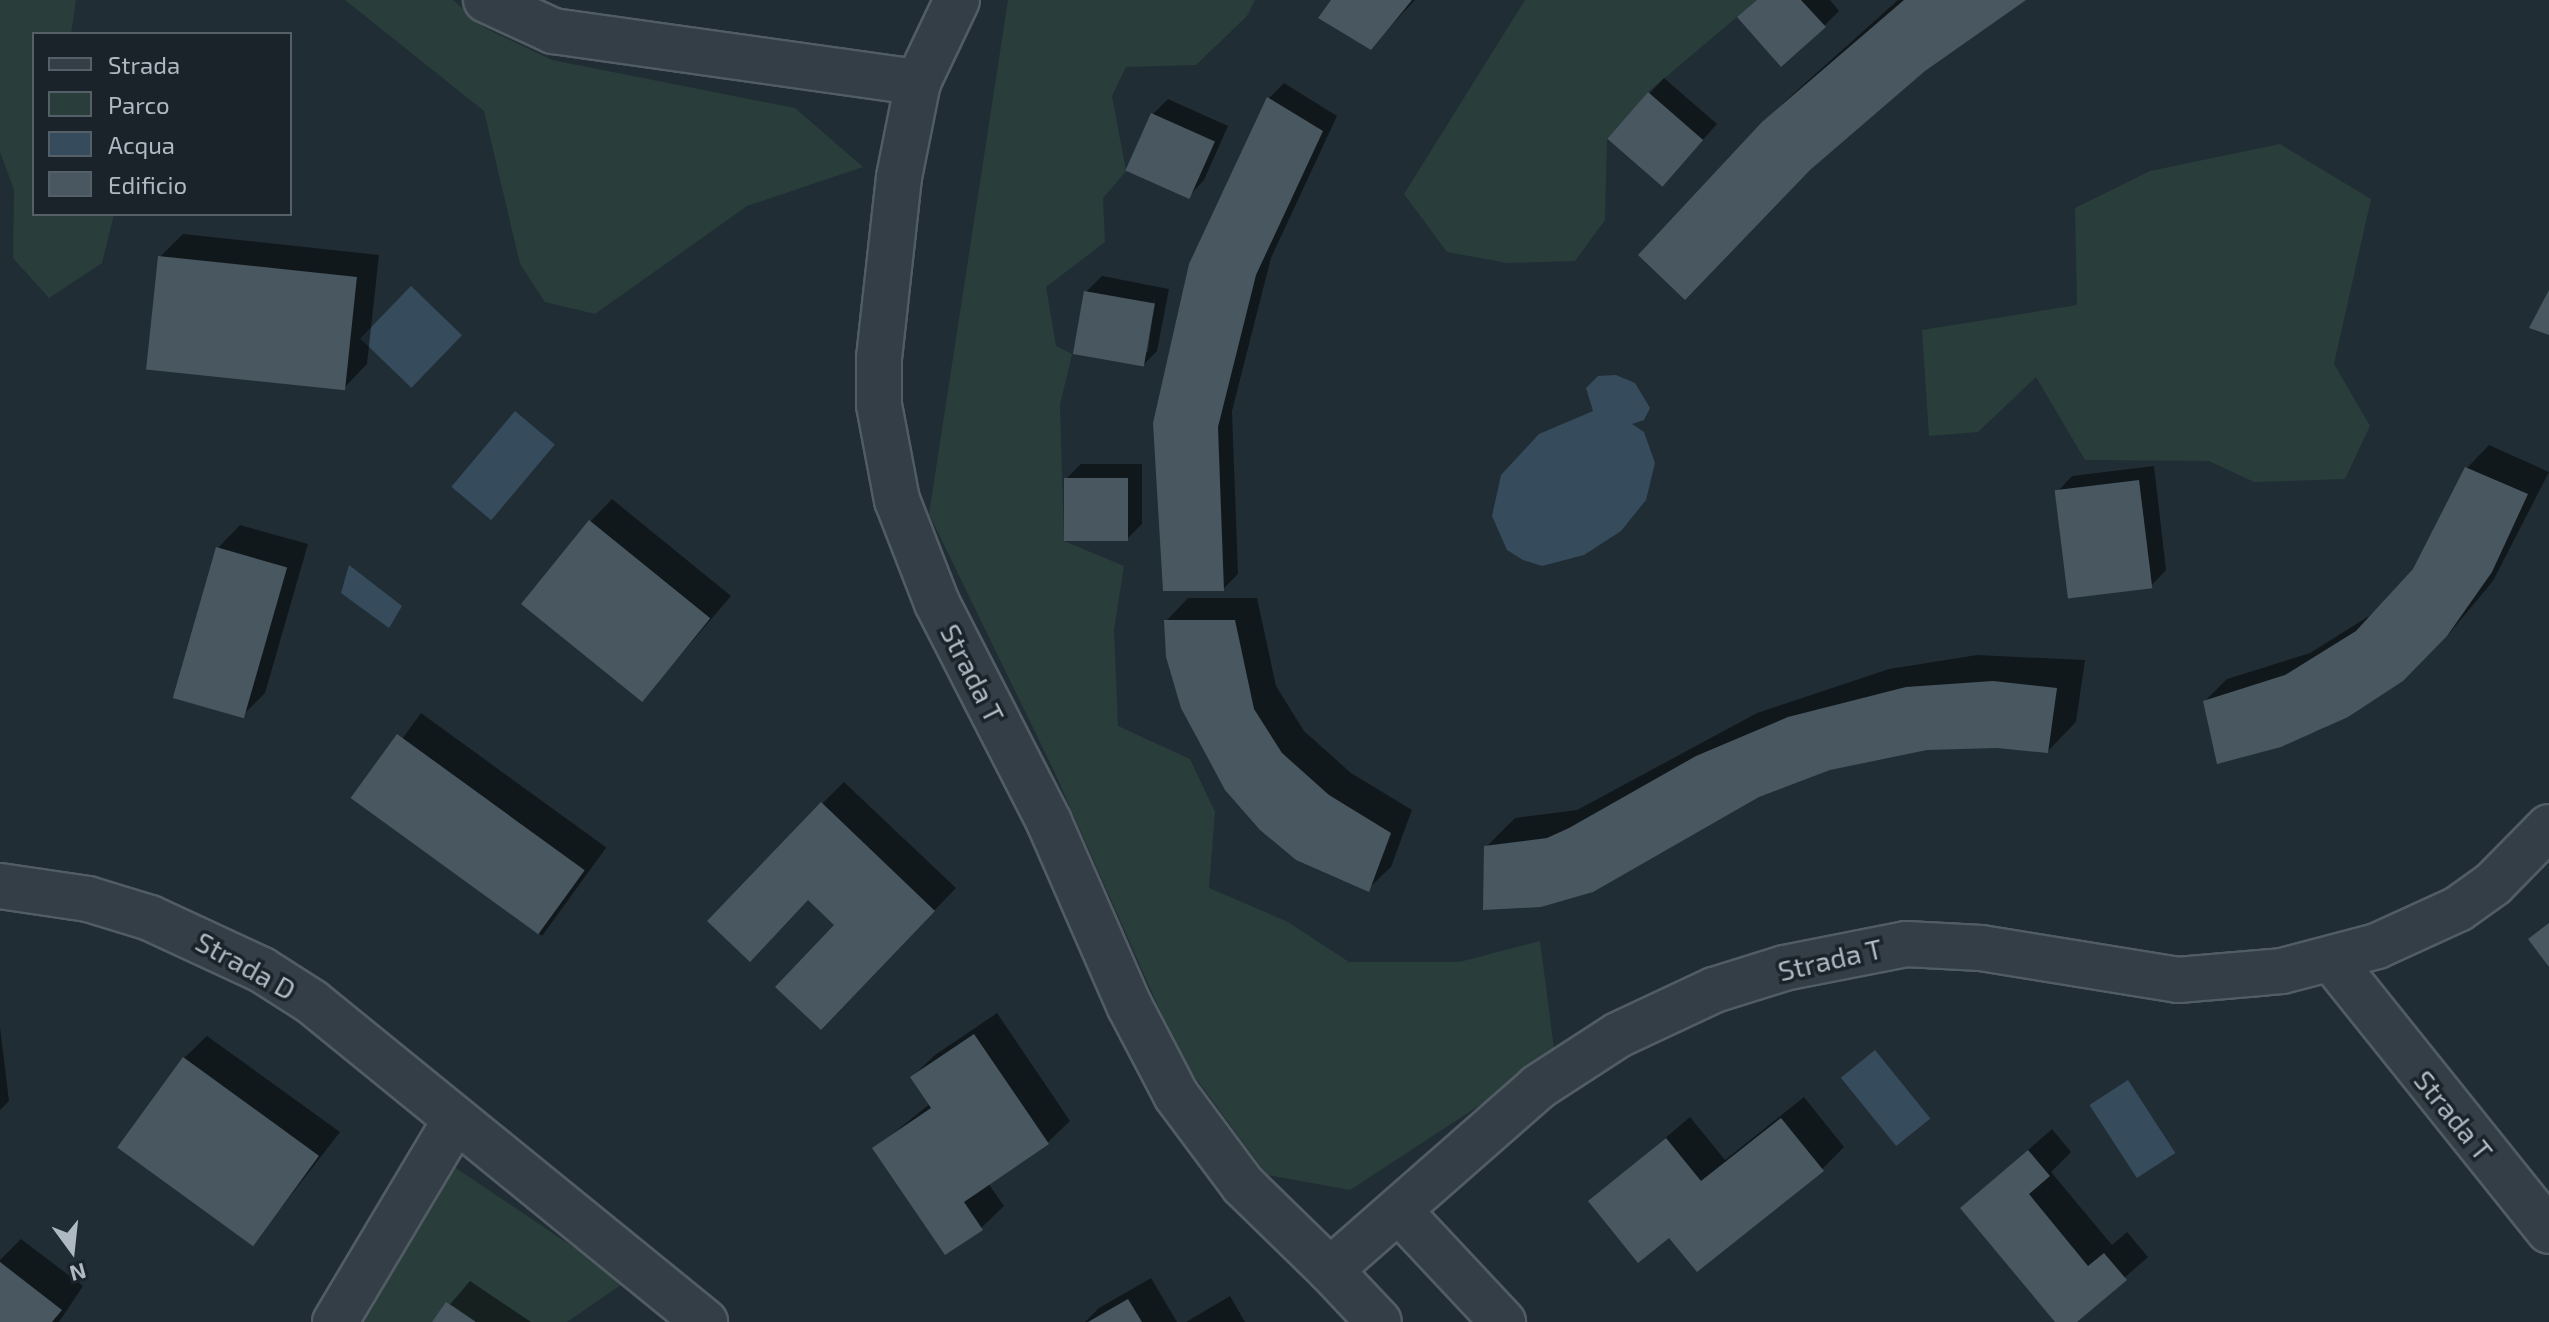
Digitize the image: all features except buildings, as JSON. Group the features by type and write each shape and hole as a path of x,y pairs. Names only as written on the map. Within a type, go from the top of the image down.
{"street":[{"path":"486,0 553,31 918,82"},
{"name":"Strada T","path":"957,0 918,82 899,177 879,358 887,454 912,547 1049,822 1129,1005 1176,1095 1243,1185 1379,1322"},
{"name":"Strada T","path":"1330,1270 1400,1212 1538,1087 1605,1043 1665,1011 1784,968 1876,946 1932,943 2178,980 2282,971 2377,946 2458,909 2493,884 2549,827"},
{"name":"Strada D","path":"0,886 88,899 210,942 312,1002 705,1322"},
{"name":"Strada T","path":"2332,960 2549,1231"},
{"path":"335,1322 456,1119"},
{"path":"1400,1212 1503,1322"}],"green space":[{"path":"0,0 76,0 71,32 32,32 32,216 114,216 102,263 49,298 13,258 14,190 0,152"},
{"path":"345,0 453,0 483,27 552,60 795,108 863,167 747,206 595,314 545,302 520,264 484,111"},
{"path":"1008,0 1255,0 1247,16 1196,65 1126,67 1112,96 1126,171 1103,198 1105,242 1046,287 1056,346 1072,354 1060,405 1064,541 1124,566 1114,630 1118,726 1190,759 1215,812 1209,888 1288,922 1349,962 1459,962 1540,941 1555,1056 1350,1190 1267,1175 1181,1058 1054,771 929,514"},
{"path":"1525,0 1757,0 1648,92 1607,139 1605,220 1575,261 1507,263 1447,252 1404,194"},
{"path":"2280,144 2371,199 2334,364 2370,426 2345,479 2254,482 2209,461 2085,460 2036,377 1978,432 1929,436 1922,330 2077,305 2075,208 2150,171"},
{"path":"453,1166 625,1282 567,1322 476,1322 454,1307 442,1322 358,1322"}],"water":[{"path":"411,286 462,335 411,388 360,339"},
{"path":"1616,375 1635,383 1650,408 1644,420 1632,424 1644,432 1655,463 1646,500 1621,531 1584,555 1542,566 1523,560 1507,550 1492,516 1501,475 1539,434 1593,411 1586,388 1598,376"},
{"path":"515,411 555,444 491,520 451,487"},
{"path":"349,565 402,606 389,628 341,593"},
{"path":"1875,1050 1930,1118 1896,1146 1841,1078"},
{"path":"2128,1080 2175,1153 2137,1178 2089,1105"}]}
